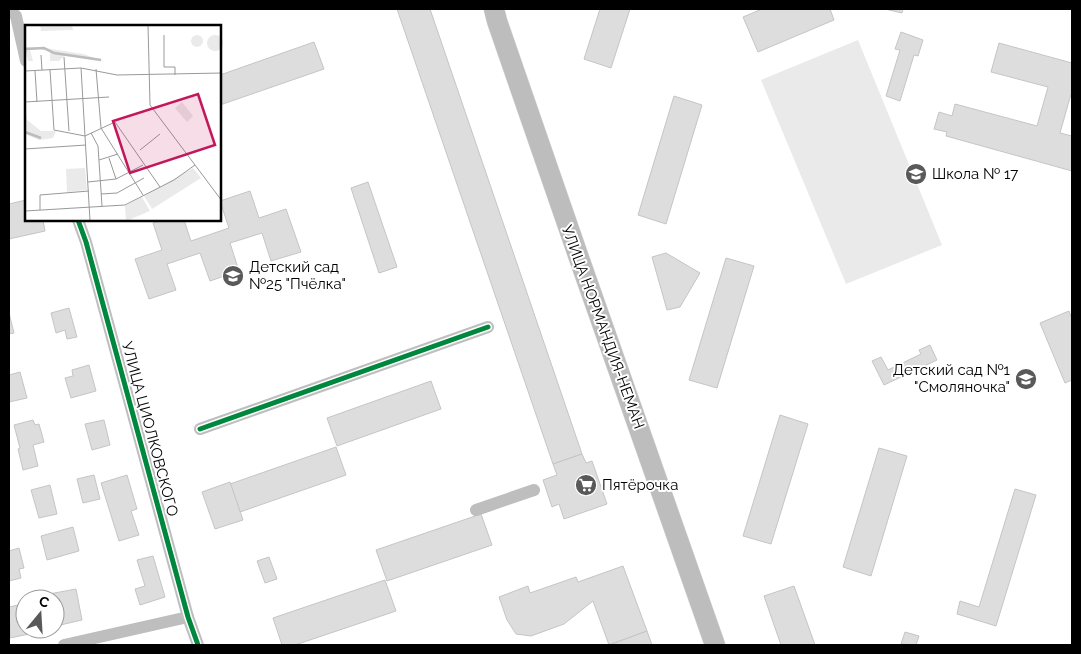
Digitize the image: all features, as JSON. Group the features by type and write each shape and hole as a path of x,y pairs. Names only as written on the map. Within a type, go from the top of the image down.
{"main road":[{"name":"УЛИЦА НОРМАНДИЯ-НЕМАН","path":"494,9 576,252 715,645"}],"street":[{"path":"12,13 25,58"},
{"name":"УЛИЦА ЦИОЛКОВСКОГО","path":"78,221 86,242 188,617 198,645"},
{"path":"200,429 488,326"},
{"path":"476,510 534,490"},
{"path":"64,645 188,617"}],"shaded area":[{"path":"858,40 942,245 846,284 761,80"}],"building":[{"path":"397,9 430,9 582,454 553,464"},
{"path":"600,9 630,9 611,68 584,59"},
{"path":"762,9 830,9 834,20 758,52 743,17"},
{"path":"885,9 903,9 902,13"},
{"path":"901,32 923,40 918,56 914,55 900,101 886,96 900,50 895,49"},
{"path":"314,42 324,69 221,105 221,75"},
{"path":"999,43 1072,63 1072,95 1060,133 1072,136 1072,171 946,136 947,132 934,129 939,112 952,116 955,104 1037,126 1048,87 991,72"},
{"path":"674,96 702,105 666,224 638,215"},
{"path":"368,182 397,267 379,273 351,188"},
{"path":"250,191 259,218 286,209 301,252 271,261 262,233 230,243 239,271 210,281 200,253 167,264 176,290 149,299 135,259 162,250 153,223 160,221 184,221 191,241 229,228 221,201"},
{"path":"25,200 25,221 43,221 45,231 9,239 9,204"},
{"path":"666,253 700,273 680,307 667,310 652,257"},
{"path":"726,258 754,266 717,388 689,380"},
{"path":"69,308 77,337 67,339 65,330 56,333 51,313"},
{"path":"1069,311 1072,319 1072,380 1065,383 1040,323"},
{"path":"9,313 14,333 9,334"},
{"path":"930,345 937,360 884,385 872,361 881,357 888,370 921,354 919,350"},
{"path":"89,365 96,391 71,398 65,378 73,376 72,370"},
{"path":"20,372 27,398 9,402 9,375"},
{"path":"431,381 441,409 337,446 327,418"},
{"path":"780,415 808,424 771,544 743,536"},
{"path":"33,420 35,425 39,424 44,442 33,445 38,466 23,470 14,425"},
{"path":"104,420 110,445 92,450 85,424"},
{"path":"336,447 346,475 240,512 230,484"},
{"path":"879,448 907,456 871,576 843,567"},
{"path":"582,454 586,463 592,461 607,504 564,519 559,504 552,507 543,480 557,475 553,464"},
{"path":"94,475 100,499 83,503 77,479"},
{"path":"127,475 137,509 131,511 139,535 119,541 101,483"},
{"path":"230,482 243,520 215,529 202,492"},
{"path":"50,485 57,514 39,518 31,490"},
{"path":"1015,489 1036,495 996,626 957,614 960,601 979,607"},
{"path":"481,514 492,545 387,581 376,550"},
{"path":"73,527 79,551 47,560 41,536"},
{"path":"19,548 24,568 19,569 21,578 9,581 9,551"},
{"path":"153,556 165,597 140,605 135,589 145,586 137,560"},
{"path":"269,557 277,579 265,583 257,561"},
{"path":"623,566 647,631 609,645 593,601 564,624 531,636 516,634 507,620 499,597 528,586 530,593 576,577 578,582"},
{"path":"385,580 396,611 295,645 282,645 273,618"},
{"path":"794,586 815,645 781,645 764,596"},
{"path":"76,589 82,620 65,624 65,591"},
{"path":"15,606 15,637 10,638 9,607"},
{"path":"647,631 652,645 609,645"},
{"path":"905,632 919,636 916,645 901,644"}],"cycle path":[{"path":"78,221 86,242 188,617 198,645"},
{"path":"200,429 488,327"}],"place":[{"name":"Школа № 17","path":"916,174"},
{"name":"Детский сад №25 \"Пчёлка\"","path":"233,276"},
{"name":"Детский сад №1 \"Смоляночка\"","path":"1026,379"},
{"name":"Пятёрочка","path":"586,485"}]}
